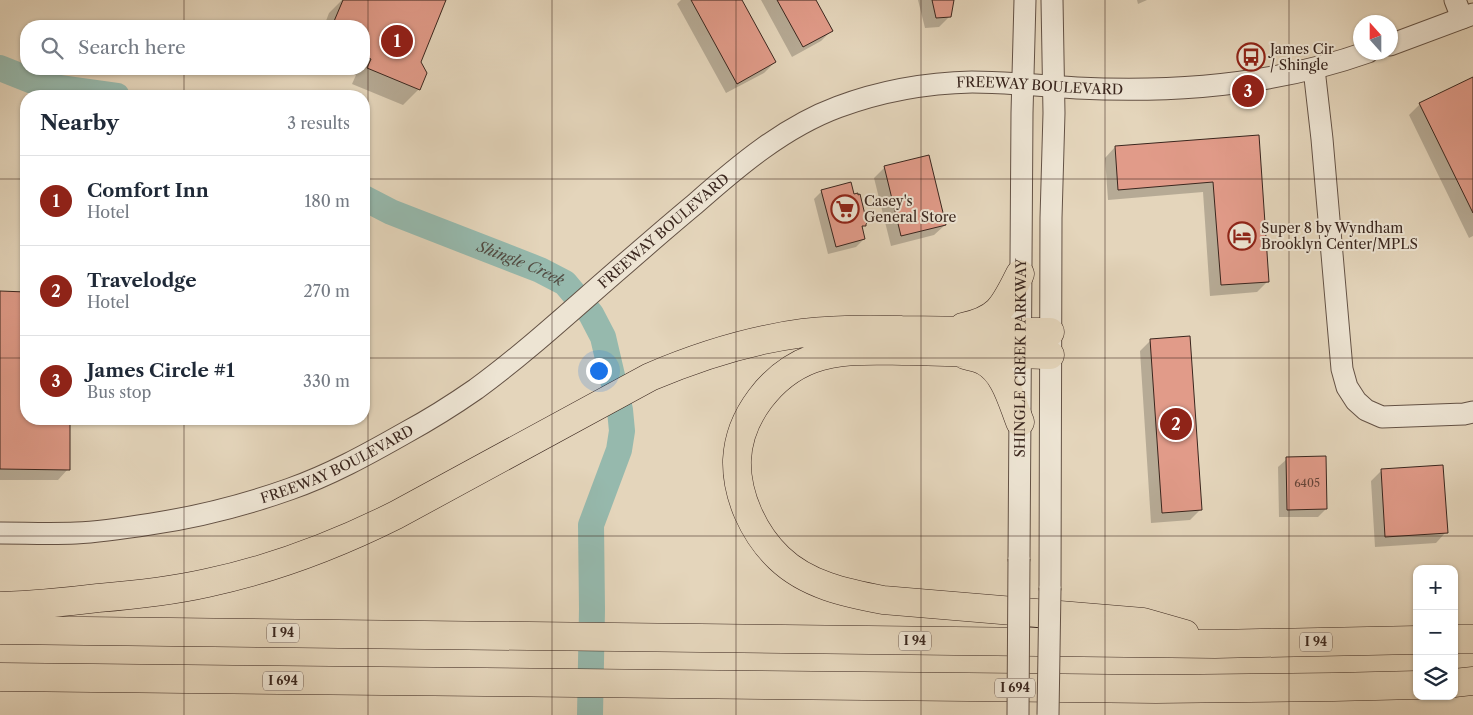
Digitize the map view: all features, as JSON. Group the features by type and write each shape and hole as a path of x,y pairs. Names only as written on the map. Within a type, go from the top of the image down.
{"highway":[{"path":"1020,274 1006,302 993,316 950,341 846,351 826,355 798,366 764,393 744,431 739,445 737,461 738,476 745,505 760,535 768,547 780,559 804,576 854,595 883,600 1143,622 1215,644"},
{"path":"0,606 52,603 175,589 235,576 287,561 335,544 396,515 650,377 676,365 757,341 789,335 861,329 950,341 1050,343"},
{"path":"950,341 975,358 985,362 998,374 1009,394 1020,422"},
{"name":"I 94","path":"0,630 566,635 1215,644 1413,640"},
{"path":"1458,639 1473,639"},
{"name":"I 694","path":"0,677 1146,689 1413,685"},
{"path":"1458,682 1473,681"}],"street":[{"name":"SHINGLE CREEK PARKWAY","path":"1018,715 1020,274 1025,0"},
{"path":"1048,715 1052,0"},
{"path":"1398,40 1464,10"},
{"name":"FREEWAY BOULEVARD","path":"0,533 76,533 130,528 187,518 290,490 361,458 438,415 477,388 560,320 736,169 772,143 811,119 877,94 908,88 974,82 1053,85 1076,88 1158,89 1202,87 1244,83 1314,69 1353,57"},
{"path":"1314,69 1342,369 1347,387 1361,406 1382,417 1473,412"}],"building":[{"path":"343,0 446,0 421,62 427,73 420,90 370,69 370,20 335,20"},
{"path":"691,0 742,0 776,62 737,84"},
{"path":"777,0 816,0 833,31 803,47"},
{"path":"932,0 954,0 951,17 936,18"},
{"path":"1473,77 1473,213 1419,103"},
{"name":"Super 8 by Wyndham Brooklyn Center/MPLS","path":"1259,135 1269,282 1221,285 1213,182 1118,190 1115,146"},
{"name":"Casey's General Store","path":"929,155 946,225 901,236 884,166"},
{"name":"Casey's General Store","path":"851,182 854,194 860,194 867,223 866,226 862,226 865,239 836,247 821,190"},
{"path":"0,291 20,292 20,425 70,425 70,470 0,469"},
{"path":"1190,336 1202,510 1162,513 1150,339"},
{"path":"1326,456 1327,509 1287,510 1286,457"},
{"path":"1443,465 1448,533 1385,537 1381,469"}],"waterway":[{"name":"Shingle Creek","path":"0,68 45,86 74,90"},
{"name":"Shingle Creek","path":"370,201 391,212 540,270 565,283 591,314 603,337 620,410 622,431 619,450 591,525 590,715"}],"place":[{"name":"Comfort Inn","path":"397,41"},
{"name":"James Cir / Shingle","path":"1251,57"},
{"name":"James Circle #1","path":"1248,91"},
{"name":"Casey's General Store","path":"845,209"},
{"name":"Super 8 by Wyndham Brooklyn Center/MPLS","path":"1242,236"},
{"name":"Travelodge","path":"1176,424"}]}
